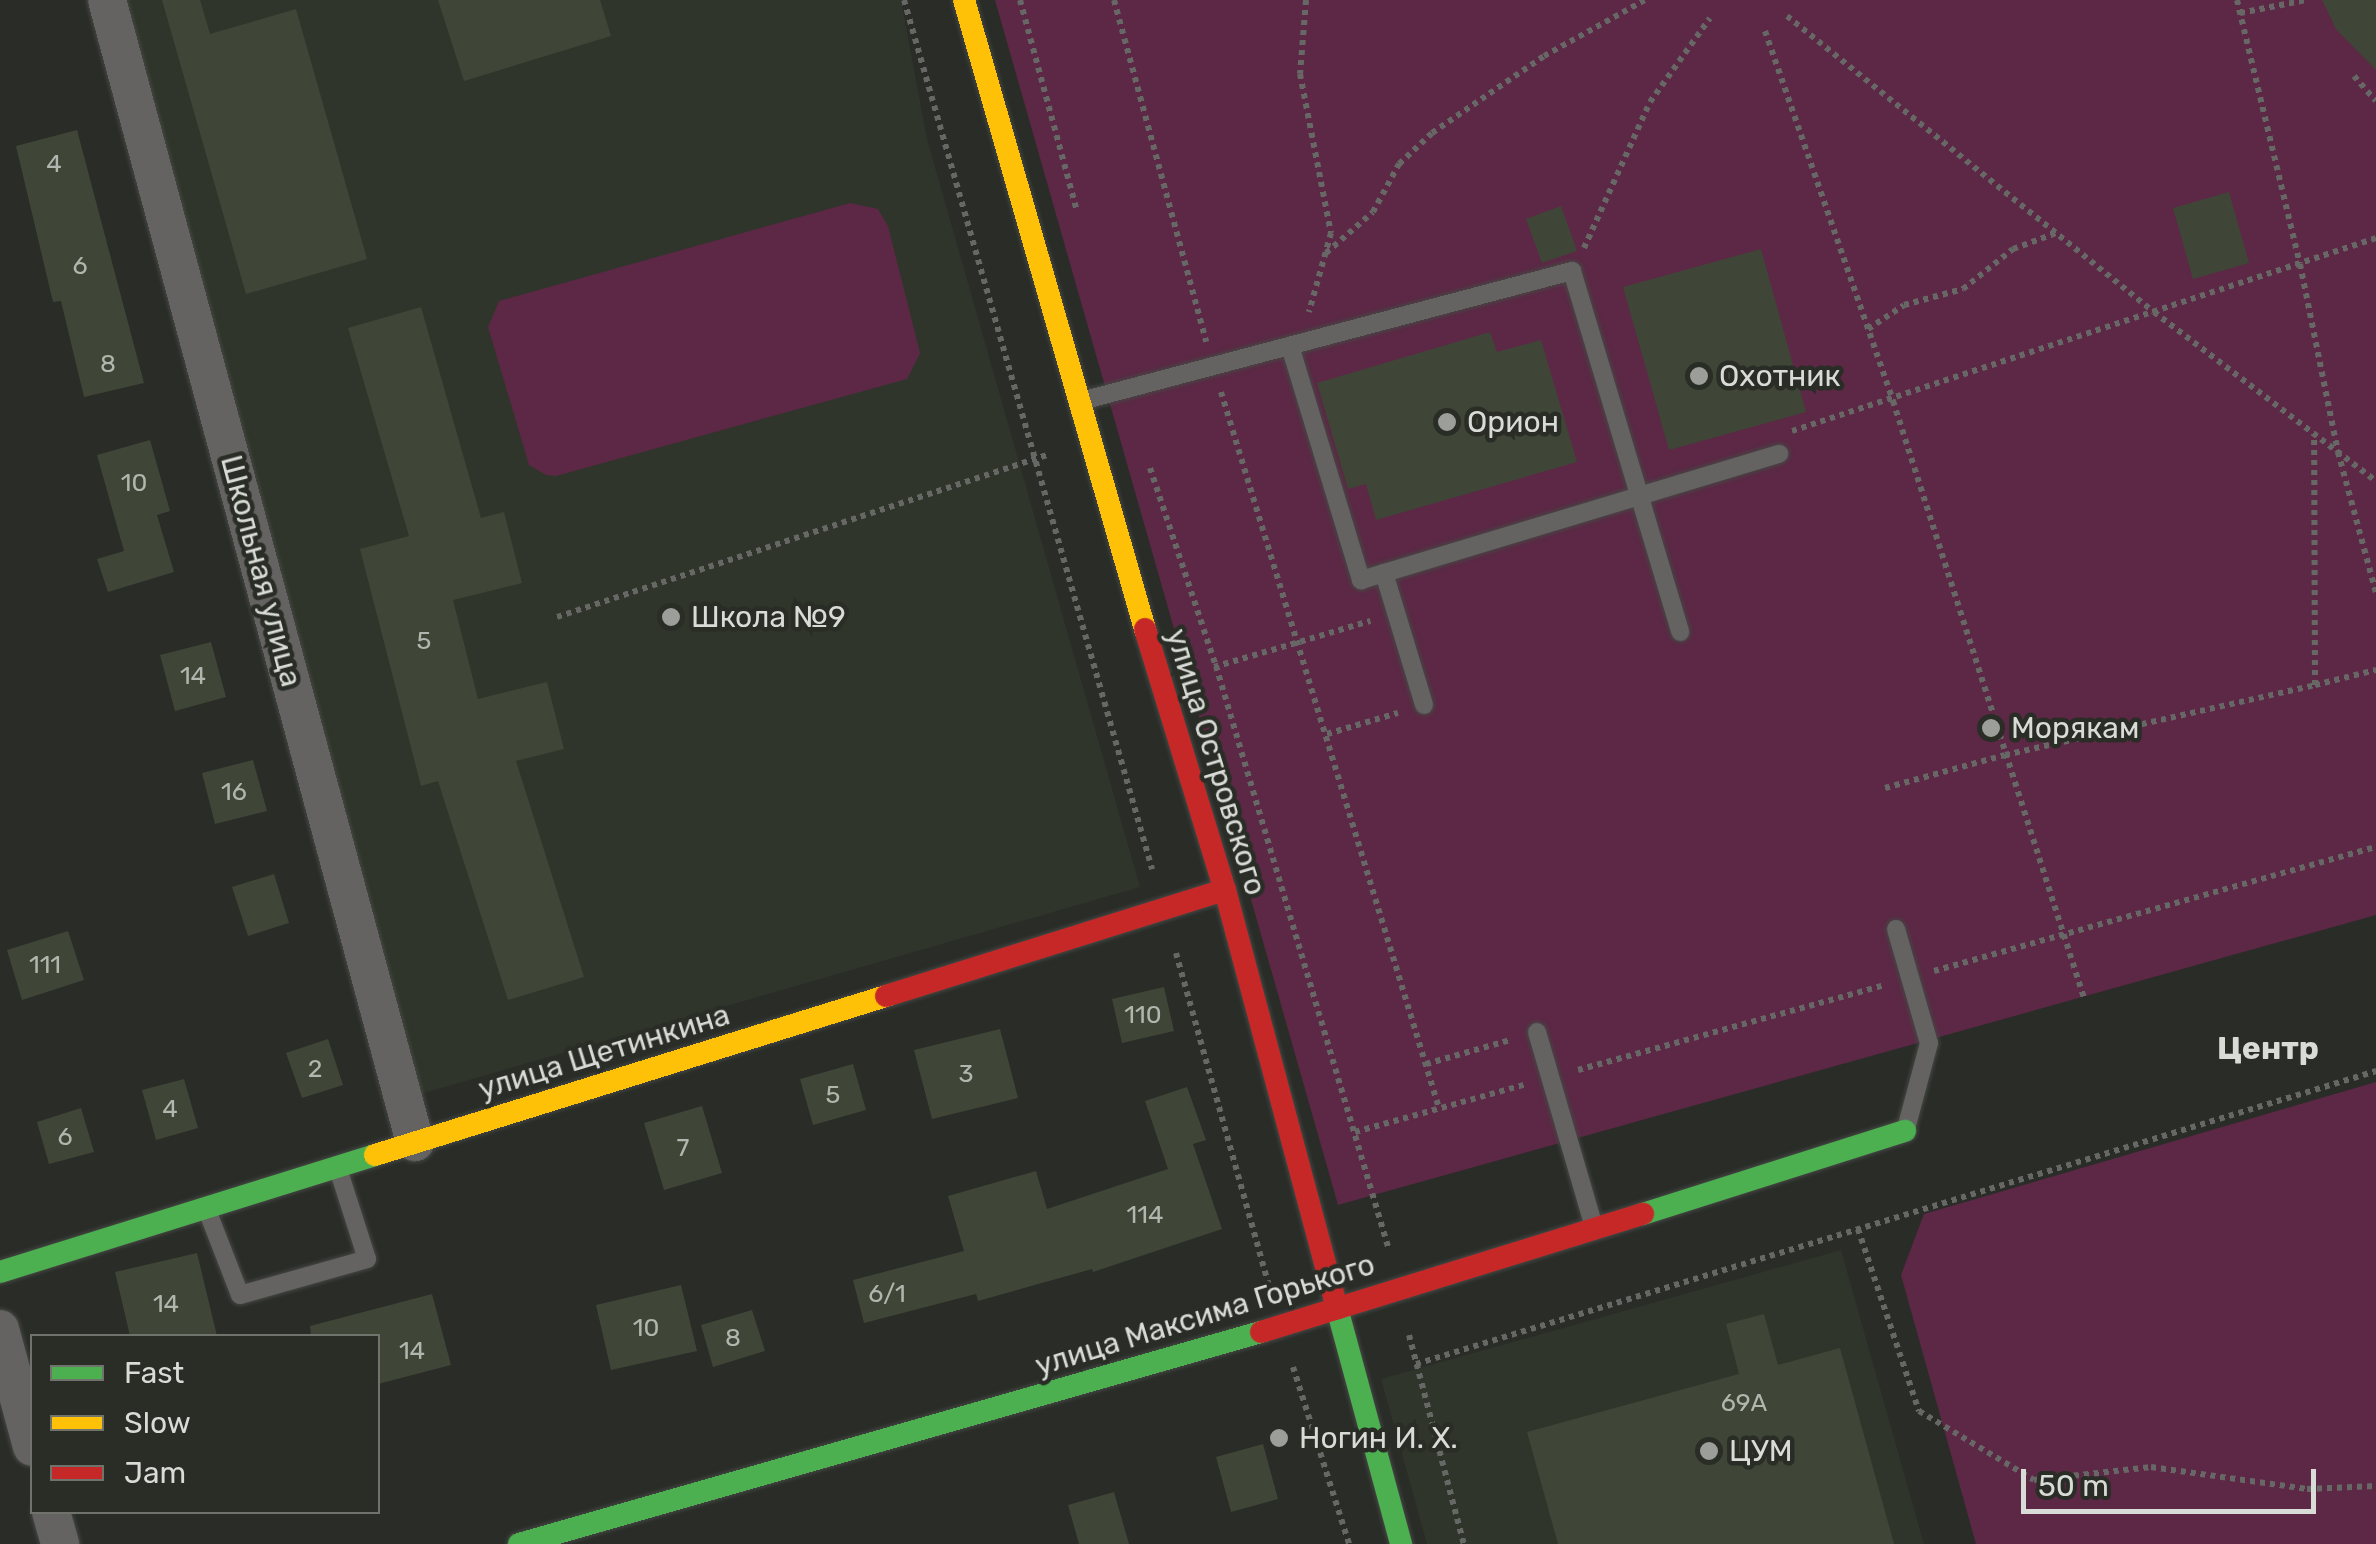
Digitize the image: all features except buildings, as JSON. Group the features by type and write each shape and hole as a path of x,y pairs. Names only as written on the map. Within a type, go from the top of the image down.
{"street":[{"name":"Школьная улица","path":"107,0 415,1142"},
{"name":"улица Островского","path":"964,0 1160,682 1225,890 1402,1544"},
{"name":"улица Щетинкина","path":"0,1272 1225,890"},
{"name":"улица Максима Горького","path":"519,1544 1339,1310 1905,1130"},
{"path":"0,1329 30,1439"},
{"path":"51,1514 60,1544"}],"lane":[{"path":"1080,402 1572,272 1680,632"},
{"path":"1295,344 1362,580 1780,454"},
{"path":"1384,573 1424,706"},
{"path":"1896,929 1929,1043 1905,1130"},
{"path":"1529,1035 1550,1078 1594,1228"},
{"path":"206,1208 240,1295 367,1260 337,1167"}],"path":[{"path":"904,0 1280,1326 1348,1544"},
{"path":"1020,0 1080,223"},
{"path":"1114,0 1213,366 1439,1108"},
{"path":"1295,344 1331,234 1300,74 1306,0"},
{"path":"1326,253 1373,212 1399,164 1432,133 1544,56 1644,0"},
{"path":"2237,0 2300,264 2338,452 2376,593"},
{"path":"2240,13 2306,0"},
{"path":"1787,16 2154,312 2376,481"},
{"path":"1572,272 1650,102 1710,18"},
{"path":"1764,31 1893,401 2084,998"},
{"path":"2354,76 2376,100"},
{"path":"1868,329 1904,305 1963,289 2013,249 2056,233"},
{"path":"1781,434 1893,401 2376,238"},
{"path":"2314,434 2315,685"},
{"path":"556,617 1091,442"},
{"path":"1144,449 1216,666 1356,1132 1464,1544"},
{"path":"1160,682 1374,620"},
{"path":"1885,788 2005,754 2376,670"},
{"path":"1327,734 1424,706"},
{"path":"1356,1132 2376,847"},
{"path":"1426,1064 1529,1035"},
{"path":"1416,1364 2376,1071"},
{"path":"1858,1229 1919,1410 2034,1480 2151,1466 2308,1489 2376,1486"}],"shaded area":[{"name":"Школа №9","path":"116,0 901,0 927,139 1140,887 410,1097"},
{"path":"995,0 2376,0 2376,915 1338,1205"},
{"path":"850,203 878,209 888,226 920,353 907,379 556,476 529,465 488,327 499,301"},
{"path":"2376,1082 2376,1544 1976,1544 1901,1275 1924,1214"},
{"path":"1841,1250 1924,1544 1427,1544 1381,1379"}],"traffic: fast":[{"path":"1643,1214 1905,1131"},
{"path":"0,1272 375,1155"},
{"path":"1337,1308 1401,1544"},
{"path":"519,1544 1261,1332"}],"traffic: slow":[{"path":"964,0 1145,629"},
{"path":"375,1155 886,996"}],"traffic: jam":[{"path":"1145,629 1225,890 1337,1308"},
{"path":"886,996 1225,890"},
{"path":"1261,1332 1643,1214"}],"place":[{"name":"Охотник","path":"1699,376"},
{"name":"Орион","path":"1447,422"},
{"name":"Школа №9","path":"671,617"},
{"name":"Морякам","path":"1991,728"},
{"name":"Ногин И. Х.","path":"1279,1438"},
{"name":"ЦУМ","path":"1709,1451"}],"district":[{"name":"Центр","path":"2268,1048"}]}
